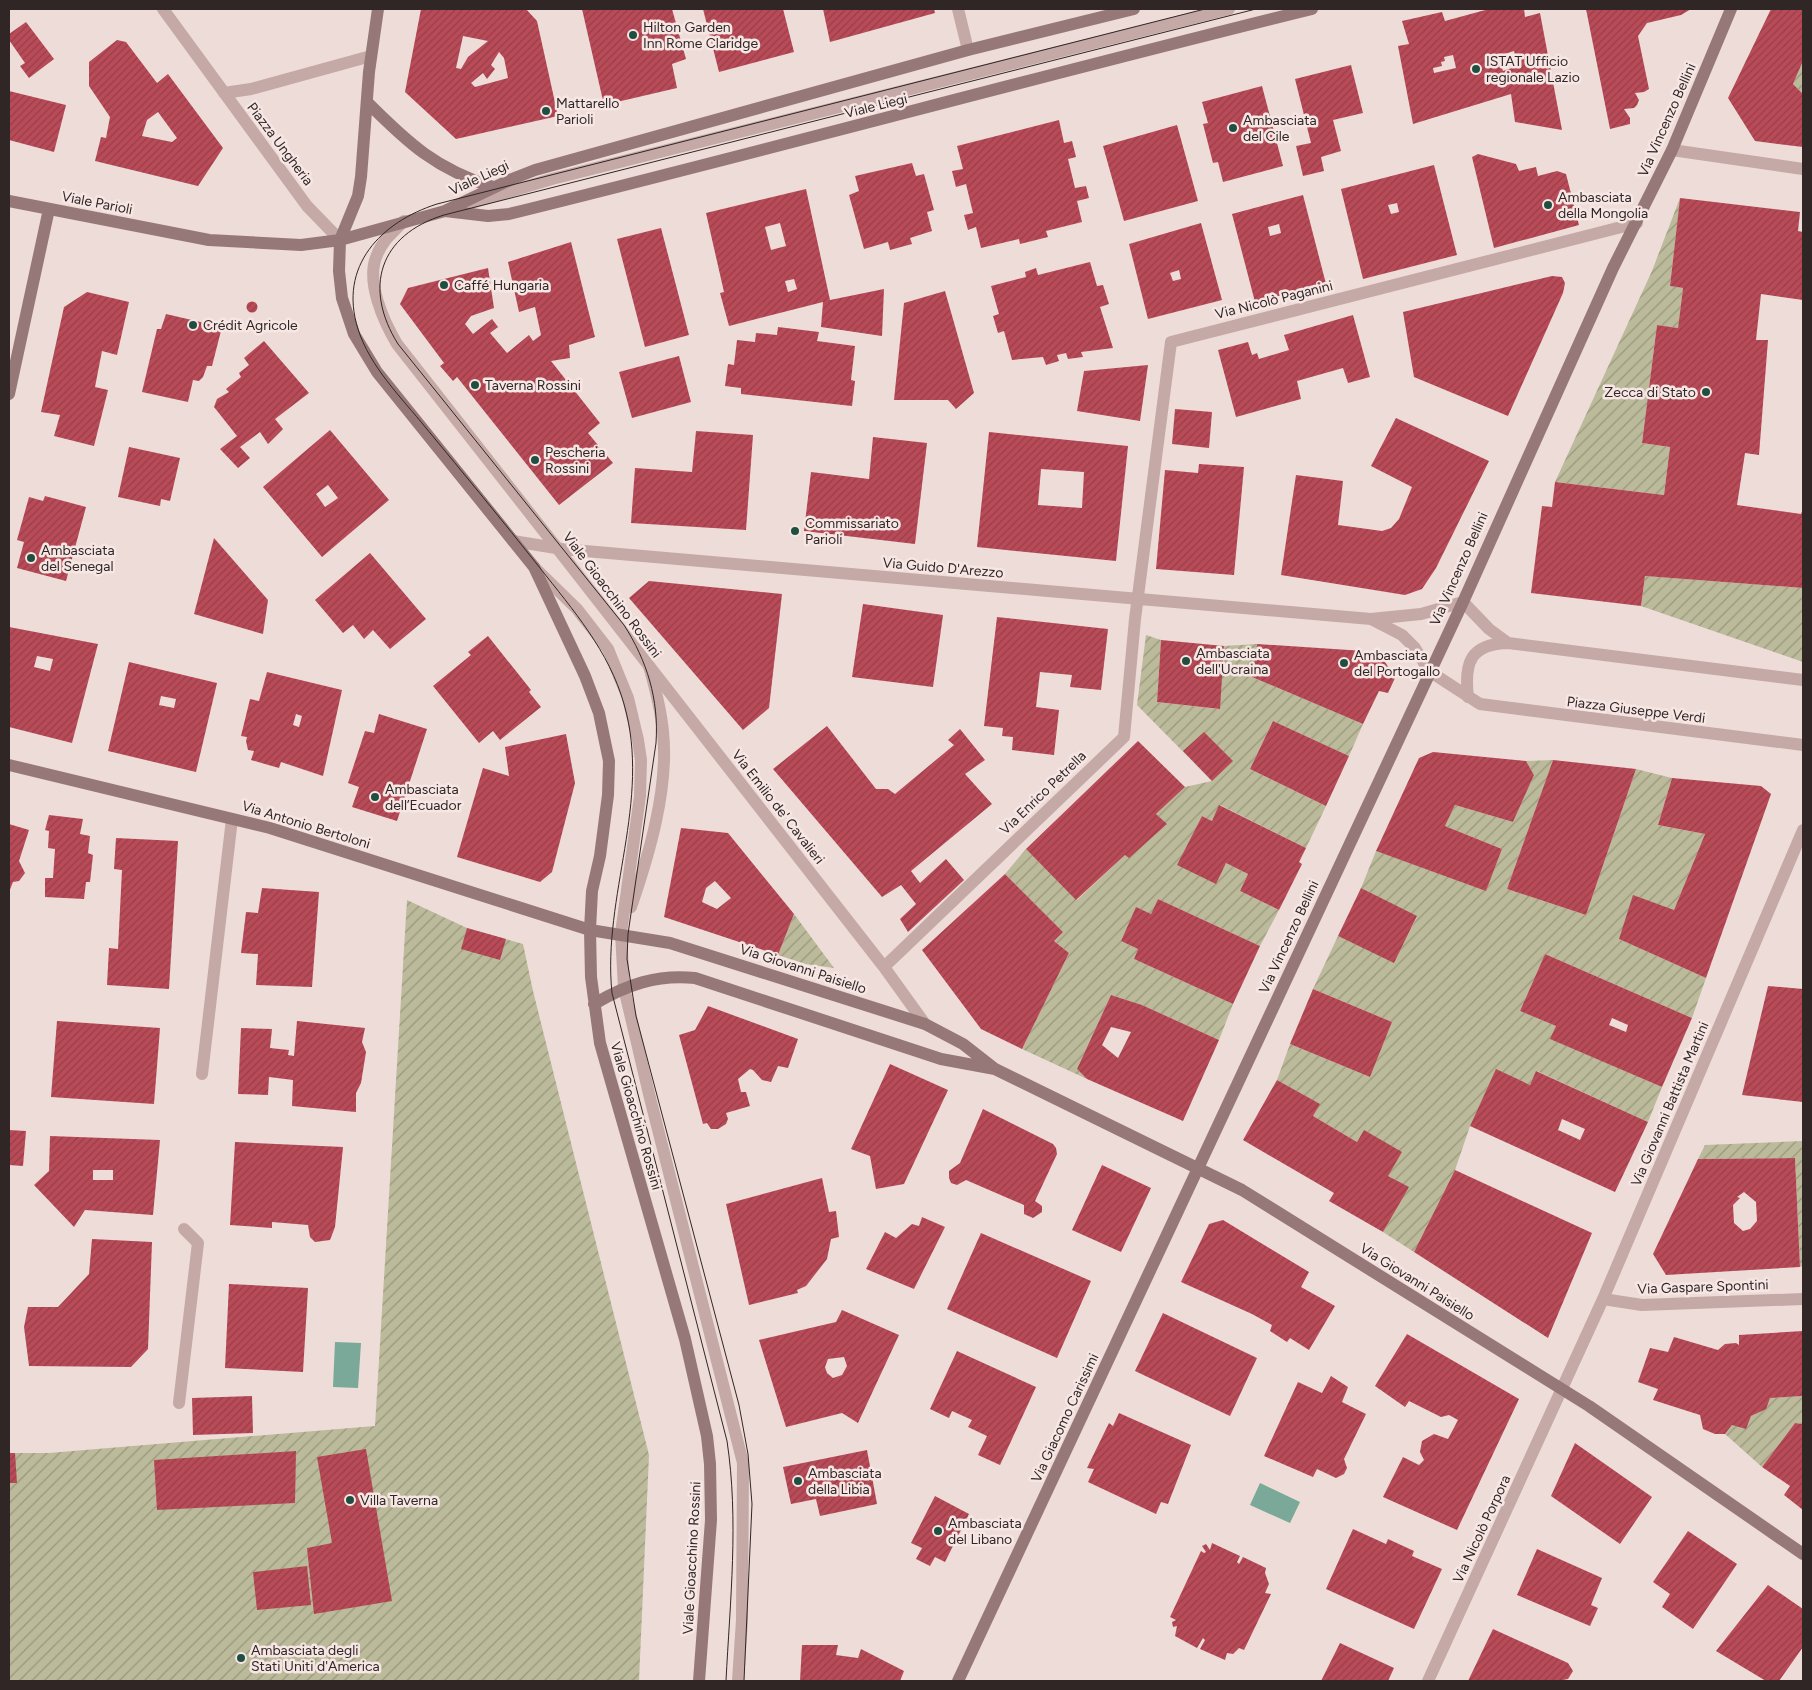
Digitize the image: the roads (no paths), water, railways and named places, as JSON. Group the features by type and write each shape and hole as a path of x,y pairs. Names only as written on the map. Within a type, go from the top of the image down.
{"street":[{"name":"Piazza Ungheria","path":"163,9 307,206 340,240"},
{"path":"340,240 358,196 369,72 378,9"},
{"path":"958,9 968,50"},
{"name":"Viale Liegi","path":"445,211 493,187 535,170 968,50 1134,9"},
{"name":"Viale Liegi","path":"445,211 552,179 1229,9"},
{"name":"Viale Liegi","path":"445,211 488,216 509,214 740,157 1112,58 1312,9"},
{"name":"Via Vincenzo Bellini","path":"1198,1168 1463,602 1609,277 1672,150 1731,9"},
{"path":"224,93 251,89 371,56"},
{"path":"367,102 400,134 431,160 458,175 493,187"},
{"path":"1672,150 1803,169"},
{"name":"Viale Parioli","path":"9,201 209,240 269,245 301,245 340,240"},
{"path":"9,394 48,209"},
{"path":"340,240 445,211"},
{"name":"Viale Gioacchino Rossini","path":"404,221 381,247 374,265 373,274 385,324 397,344 648,664 663,733 663,774 646,858 621,933"},
{"name":"Via Nicolò Paganini","path":"1138,600 1171,342 1637,223"},
{"name":"Viale Gioacchino Rossini","path":"340,240 339,271 342,298 349,320 361,346 392,393 534,567 577,609 608,649 628,698 641,760 640,796 621,933 624,988 650,1098 744,1463 742,1620 738,1681"},
{"name":"Via Guido D'Arezzo","path":"514,541 557,548 1372,619 1421,614 1463,602"},
{"name":"Viale Gioacchino Rossini","path":"534,567 585,676 600,713 607,745 606,812 592,891 590,930 594,1004 600,1043 684,1339 707,1436 710,1464 711,1520 699,1681"},
{"name":"Via Enrico Petrella","path":"884,967 1124,736 1138,600"},
{"path":"1463,602 1488,629 1508,643"},
{"name":"Via Guido D'Arezzo","path":"1372,619 1408,640 1430,671"},
{"path":"1468,697 1466,671 1473,655 1479,650 1494,644 1508,643 1803,680"},
{"name":"Via Emilio de' Cavalieri","path":"648,664 884,967 925,1024"},
{"name":"Piazza Giuseppe Verdi","path":"1430,671 1480,704 1506,709 1803,745"},
{"name":"Via Antonio Bertoloni","path":"9,765 232,818 322,844 590,930"},
{"path":"202,1074 232,818"},
{"name":"Via Giovanni Battista Martini","path":"1563,1390 1803,830"},
{"name":"Via Giovanni Paisiello","path":"590,930 621,933 670,943 925,1024 963,1044 995,1069 1242,1190 1563,1390 1803,1554"},
{"name":"Via Giovanni Paisiello","path":"594,1004 624,988 670,976 695,978 941,1059 995,1069"},
{"name":"Via Giacomo Carissimi","path":"958,1681 1198,1168"},
{"path":"179,1403 198,1243 184,1229"},
{"name":"Via Gaspare Spontini","path":"1603,1299 1642,1305 1803,1299"},
{"name":"Via Nicolò Porpora","path":"1428,1681 1563,1390"}],"tram line":[{"path":"726,1681 733,1531 731,1471 727,1441 612,993 611,957 614,921 630,812 633,776 631,740 624,704 609,666 589,632 497,515 387,381 370,356 358,329 353,306 354,285 359,267 369,250 382,235 398,222 437,204 1205,9"},
{"path":"744,1681 752,1504 748,1454 739,1405 636,1016 627,959 628,934 656,743 656,711 650,681 639,652 624,625 398,344 387,323 381,303 380,284 383,266 392,250 404,236 422,224 444,215 1256,9"}],"place":[{"name":"Hilton Garden Inn Rome Claridge","path":"633,35"},
{"name":"ISTAT Ufficio regionale Lazio","path":"1476,69"},
{"name":"Mattarello Parioli","path":"546,111"},
{"name":"Ambasciata del Cile","path":"1233,128"},
{"name":"Ambasciata della Mongolia","path":"1548,205"},
{"name":"Caffé Hungaria","path":"444,285"},
{"name":"Crédit Agricole","path":"193,325"},
{"name":"Taverna Rossini","path":"475,385"},
{"name":"Zecca di Stato","path":"1706,392"},
{"name":"Pescheria Rossini","path":"535,460"},
{"name":"Commissariato Parioli","path":"795,531"},
{"name":"Ambasciata del Senegal","path":"31,558"},
{"name":"Ambasciata dell'Ucraina","path":"1186,661"},
{"name":"Ambasciata del Portogallo","path":"1344,663"},
{"name":"Ambasciata dell’Ecuador","path":"375,797"},
{"name":"Ambasciata della Libia","path":"798,1481"},
{"name":"Villa Taverna","path":"350,1500"},
{"name":"Ambasciata del Libano","path":"938,1531"},
{"name":"Ambasciata degli Stati Uniti d'America","path":"241,1658"}]}
